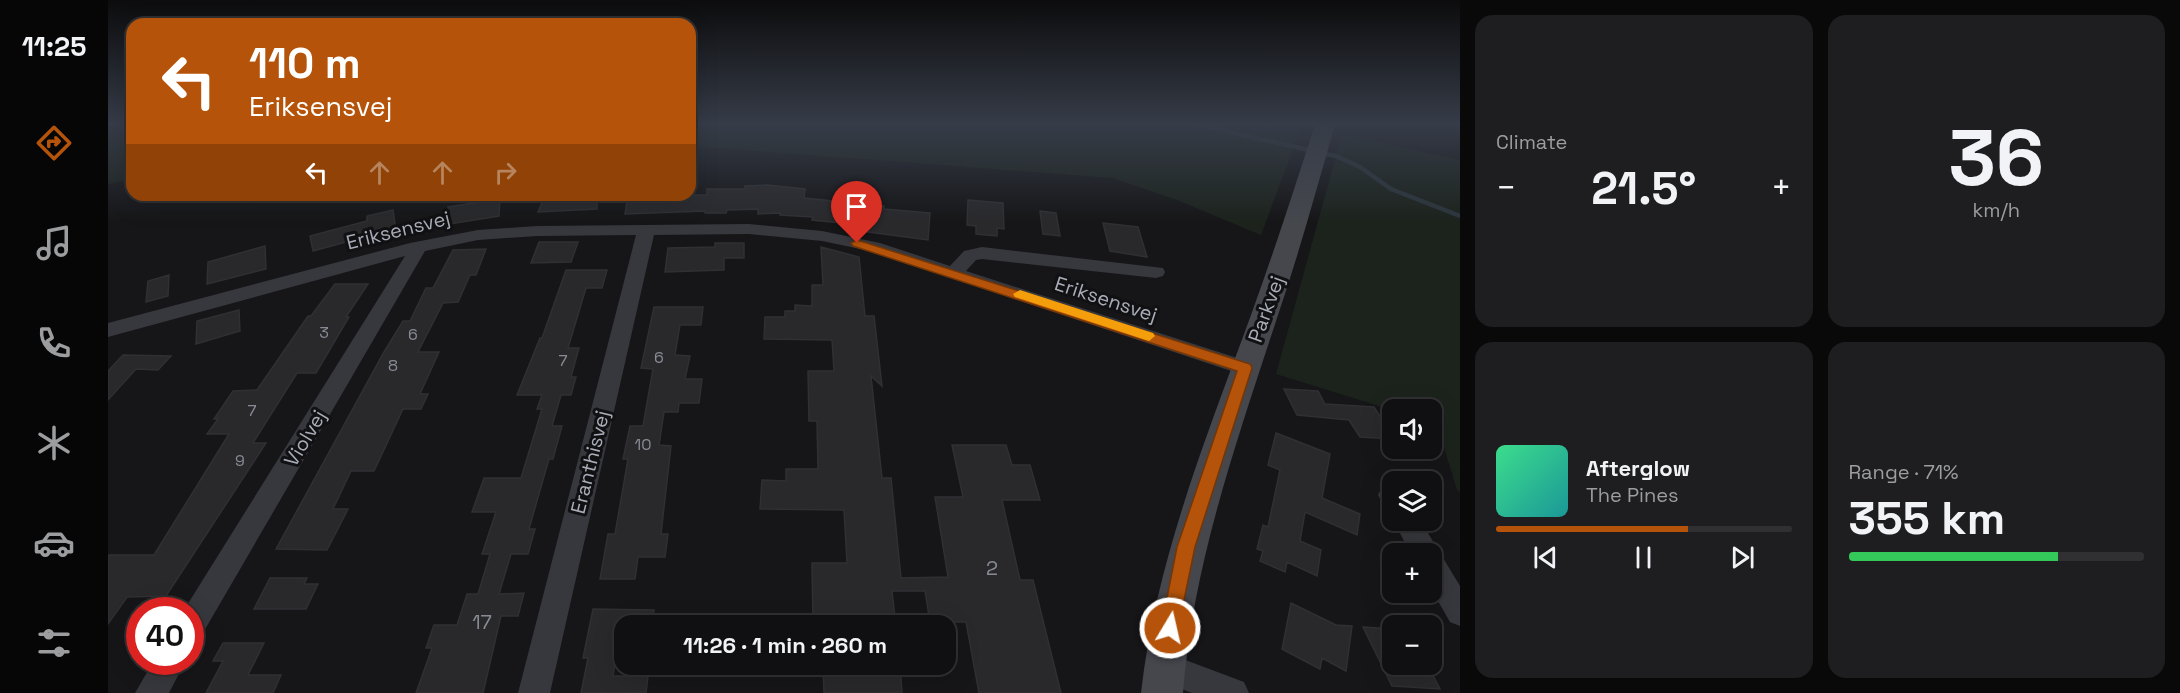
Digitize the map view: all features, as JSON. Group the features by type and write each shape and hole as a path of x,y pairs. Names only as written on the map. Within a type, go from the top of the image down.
{"street":[{"name":"Parkvej","path":"1233,693 1163,680 1176,588 1186,547 1286,253 1315,157"},
{"name":"Eriksensvej","path":"112,332 416,247 478,235 537,231 749,229 822,236 874,247 1245,368"},
{"name":"Eranthisvej","path":"534,693 646,231"},
{"name":"Violvej","path":"204,605 416,253 416,247"},
{"name":"Eriksensvej","path":"954,273 970,255 982,253 1156,272"},
{"path":"1442,582 1460,612"},
{"path":"151,693 162,675"}],"shaded area":[{"path":"108,157 126,157 126,180 108,184"},
{"path":"840,157 1290,157 1261,235 1177,200 1112,178"},
{"path":"1336,157 1448,157 1460,160 1460,492 1457,490 1442,440 1442,399 1382,399 1382,407 1276,374"}],"building":[{"path":"767,185 805,189 804,198 930,213 928,240 861,231 861,225 812,220 813,217 780,215 780,213 758,214 758,209 727,210 726,213 705,213 705,211 625,214 627,201 696,201 696,195 707,195 707,189 745,189 745,186"},
{"path":"968,200 1003,203 1004,229 997,228 997,236 976,234 976,226 967,225"},
{"path":"500,201 499,216 450,224 448,207"},
{"path":"543,201 597,201 597,209 538,212"},
{"path":"393,210 396,231 376,236 375,234 313,251 310,236 367,221 367,216"},
{"path":"1040,211 1056,213 1060,236 1043,234"},
{"path":"1103,223 1138,227 1147,257 1110,251"},
{"path":"539,242 578,242 571,262 531,263"},
{"path":"715,243 744,243 744,258 724,258 724,270 665,272 668,248 715,247"},
{"path":"265,246 266,269 207,284 208,262"},
{"path":"821,247 859,257 865,316 874,316 882,386 871,376 882,478 891,478 901,578 948,577 935,497 963,497 952,445 1006,445 1012,465 1030,465 1040,500 1002,500 1020,580 1033,580 1061,693 979,693 966,622 956,622 956,615 929,615 925,591 892,591 895,615 813,615 812,563 847,563 844,510 760,509 762,480 786,481 786,469 818,469 817,421 809,421 808,371 834,371 832,340 764,339 765,317 785,317 785,311 795,311 795,305 812,306 812,285 823,285"},
{"path":"486,249 476,275 470,275 458,302 443,303 418,352 439,352 420,394 428,394 421,409 403,409 374,471 351,471 333,509 348,509 327,550 276,549 384,352 403,321 410,321 426,288 433,288 453,250"},
{"path":"566,270 607,270 602,288 586,288 568,348 579,348 571,377 576,377 571,395 561,395 552,426 562,426 553,459 549,459 529,529 535,529 528,554 511,554 499,594 524,593 518,616 501,616 483,693 416,693 432,648 426,648 434,625 457,625 467,594 478,594 490,554 482,554 496,512 472,512 484,478 521,478 542,409 537,409 542,395 517,395 540,338 542,338"},
{"path":"169,275 168,296 146,302 148,281"},
{"path":"335,284 368,284 346,317 349,317 316,373 297,373 253,443 266,443 166,596 126,597 108,624 108,555 154,555 229,434 207,434 218,419 214,419 233,391 257,390 308,316 311,316"},
{"path":"654,307 703,307 701,325 680,325 675,355 690,356 685,379 702,379 699,403 679,403 678,412 664,412 659,445 671,446 661,534 668,534 665,557 638,557 635,579 600,579 608,534 615,534 628,459 623,459 630,426 643,426 653,369 641,368"},
{"path":"239,310 240,331 196,344 197,321"},
{"path":"123,355 171,356 158,370 136,369 108,400 108,371"},
{"path":"1284,389 1318,391 1325,404 1374,407 1382,419 1382,438 1360,437 1349,420 1297,415"},
{"path":"1276,433 1330,454 1322,498 1360,514 1357,535 1305,512 1300,541 1321,550 1317,576 1287,562 1285,572 1260,561 1263,551 1257,549 1263,525 1268,527 1280,470 1268,465"},
{"path":"270,578 307,578 304,584 318,584 306,609 254,609"},
{"path":"1291,603 1336,625 1352,626 1346,671 1322,658 1320,669 1282,649"},
{"path":"593,609 654,610 653,615 614,615 613,676 648,676 646,693 581,693 588,658 583,658"},
{"path":"1363,627 1382,628 1382,666"},
{"path":"223,643 264,643 248,675 281,675 273,693 206,693 223,661 213,661"},
{"path":"823,675 901,675 902,693 824,693"},
{"path":"1387,675 1433,675 1440,689 1392,686"}],"waterway":[{"path":"1339,157 1360,167 1391,189 1460,216"}],"slow traffic":[{"path":"1020,294 1149,336"}],"route":[{"path":"857,243 1245,368 1186,547 1176,588 1170,628"}]}
